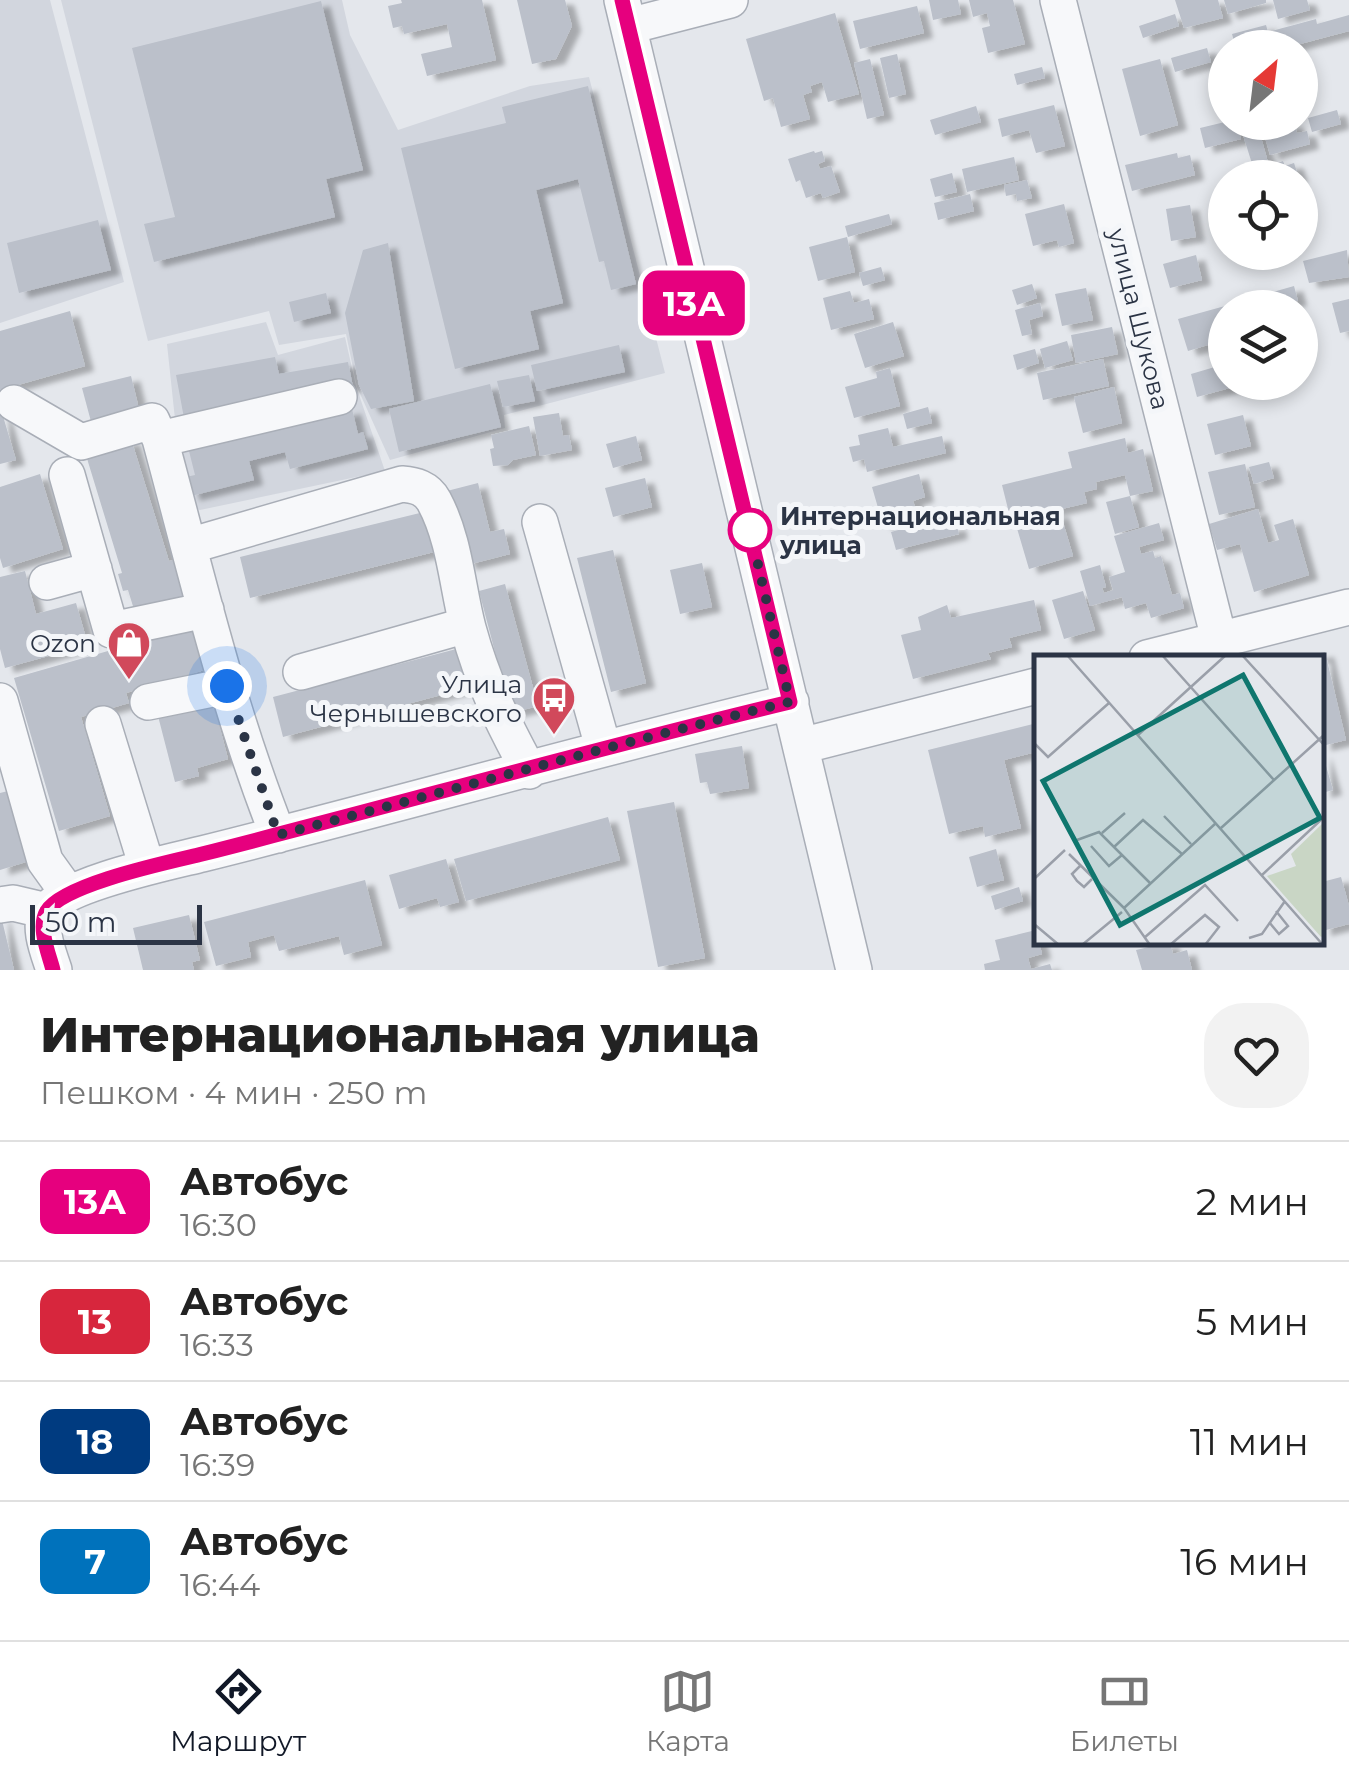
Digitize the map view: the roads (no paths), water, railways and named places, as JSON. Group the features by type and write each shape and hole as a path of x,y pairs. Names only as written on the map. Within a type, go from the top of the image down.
{"street":[{"path":"730,0 625,13 854,970"},
{"name":"улица Шукова","path":"1058,0 1219,639"},
{"path":"160,439 338,397"},
{"path":"14,404 81,442 152,422 160,439 227,686 278,835"},
{"path":"67,475 111,630 206,610"},
{"path":"189,546 402,484 416,485 432,496 444,523 491,701 529,771"},
{"path":"540,522 603,747"},
{"path":"47,582 94,568"},
{"path":"1158,655 1349,607"},
{"path":"301,672 468,625"},
{"path":"148,702 227,686"},
{"path":"801,746 1034,687"},
{"path":"0,702 58,902 43,928 54,970"},
{"path":"0,906 58,902 147,868 529,771 603,747 790,702"},
{"path":"103,724 147,868"}],"place":[{"name":"Интернациональная улица","path":"750,530"},
{"name":"Ozon","path":"129,681"},
{"name":"Улица Чернышевского","path":"554,736"}]}
